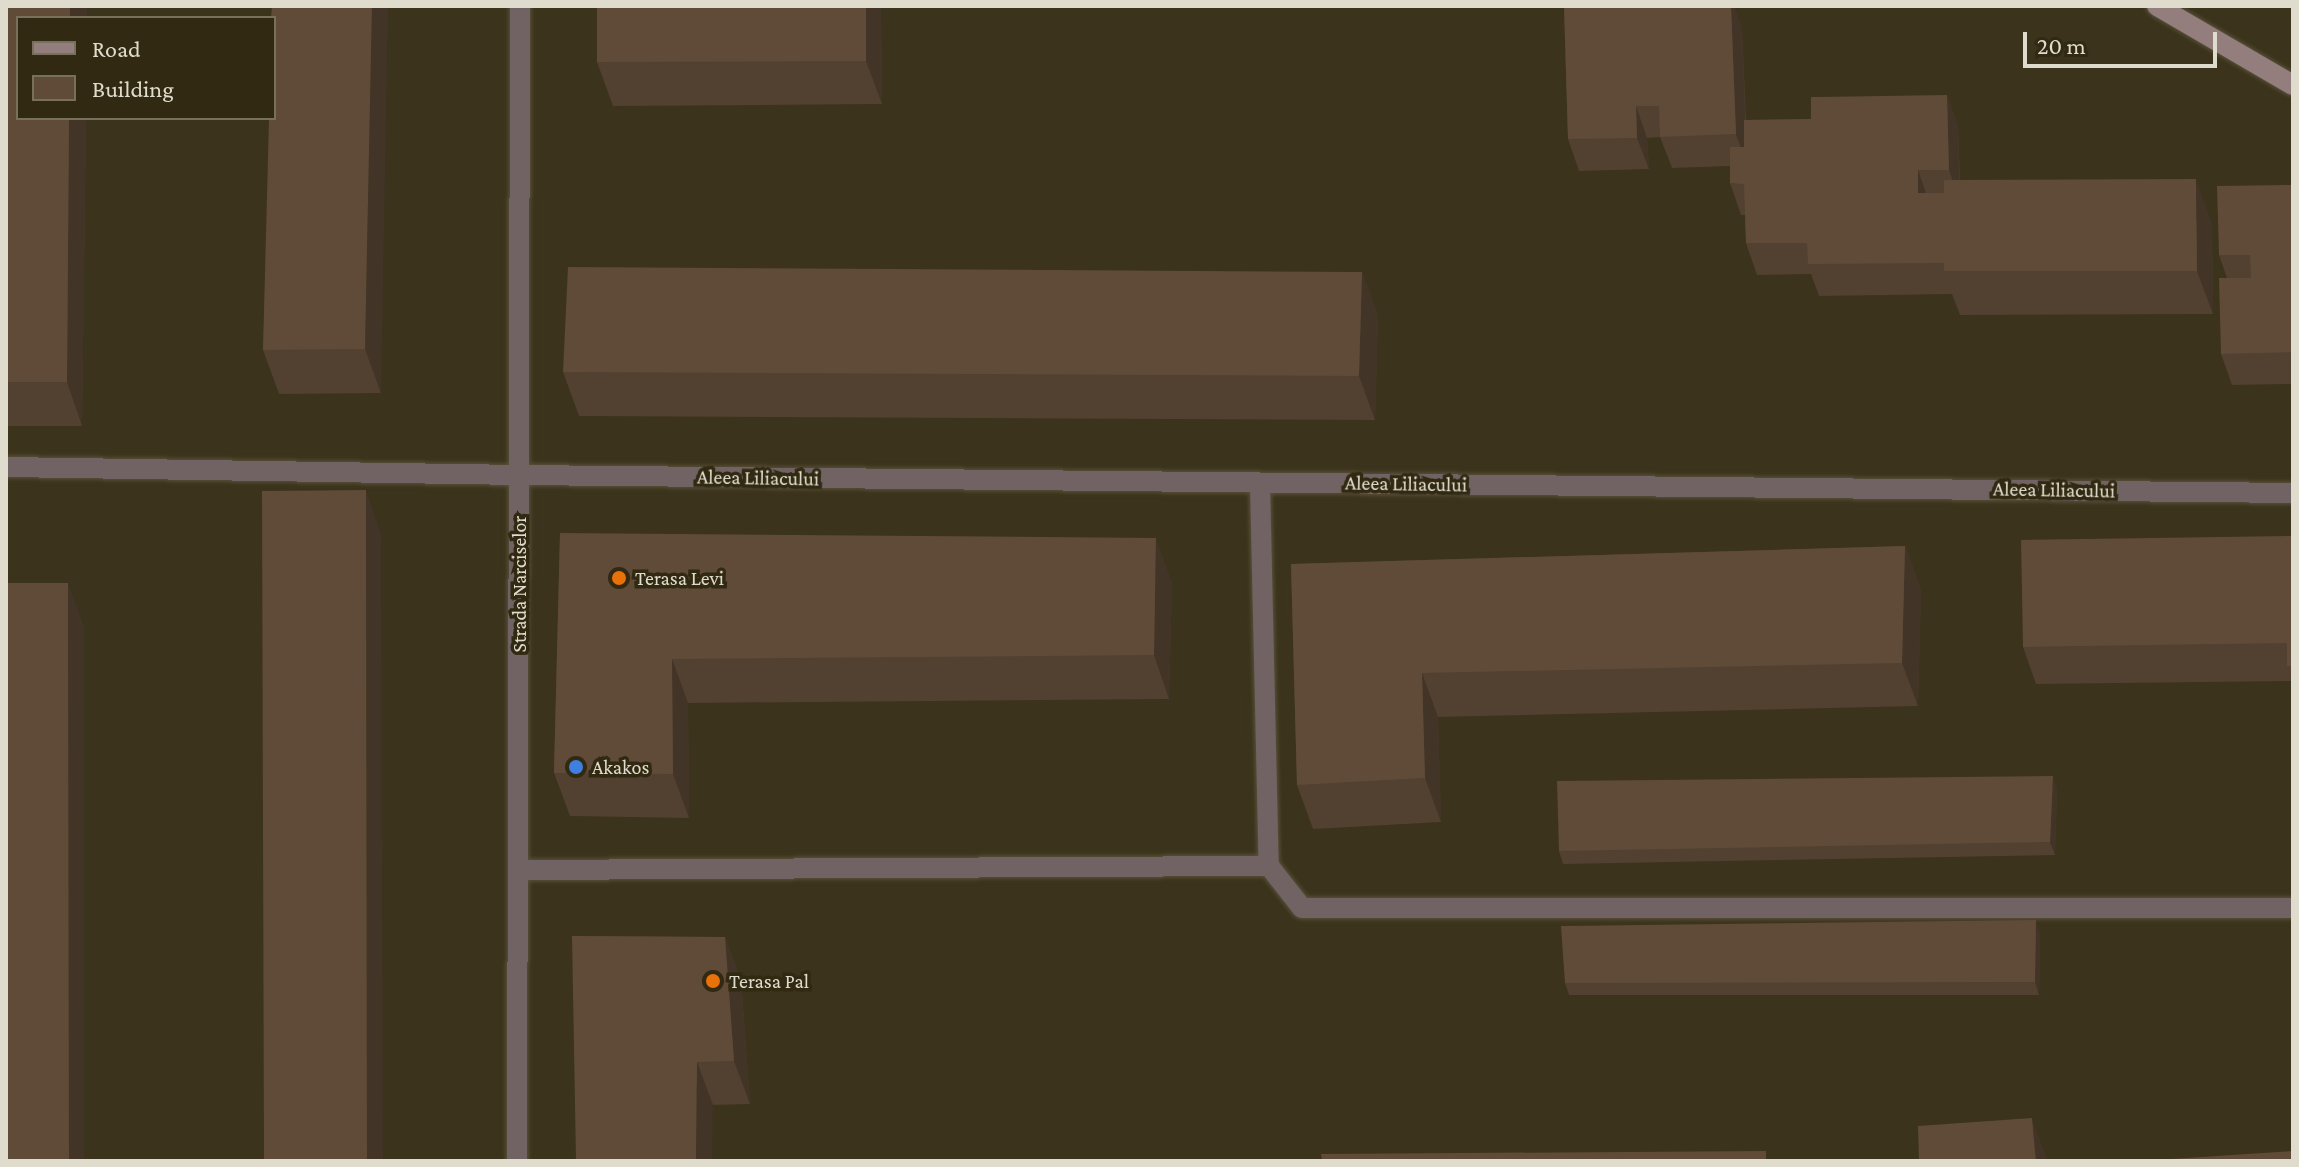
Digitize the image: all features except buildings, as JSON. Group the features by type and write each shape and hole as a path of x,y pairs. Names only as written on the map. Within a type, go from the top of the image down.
{"main road":[{"path":"2157,6 2293,85"}],"street":[{"name":"Strada Narciselor","path":"517,1161 520,6"},
{"name":"Aleea Liliacului","path":"6,467 2293,493"},
{"path":"1260,483 1269,866 1302,908 2293,908"},
{"path":"518,870 1269,866"}],"place":[{"name":"Terasa Levi","path":"619,578"},
{"name":"Akakos","path":"576,767"},
{"name":"Terasa Pal","path":"713,981"}]}
